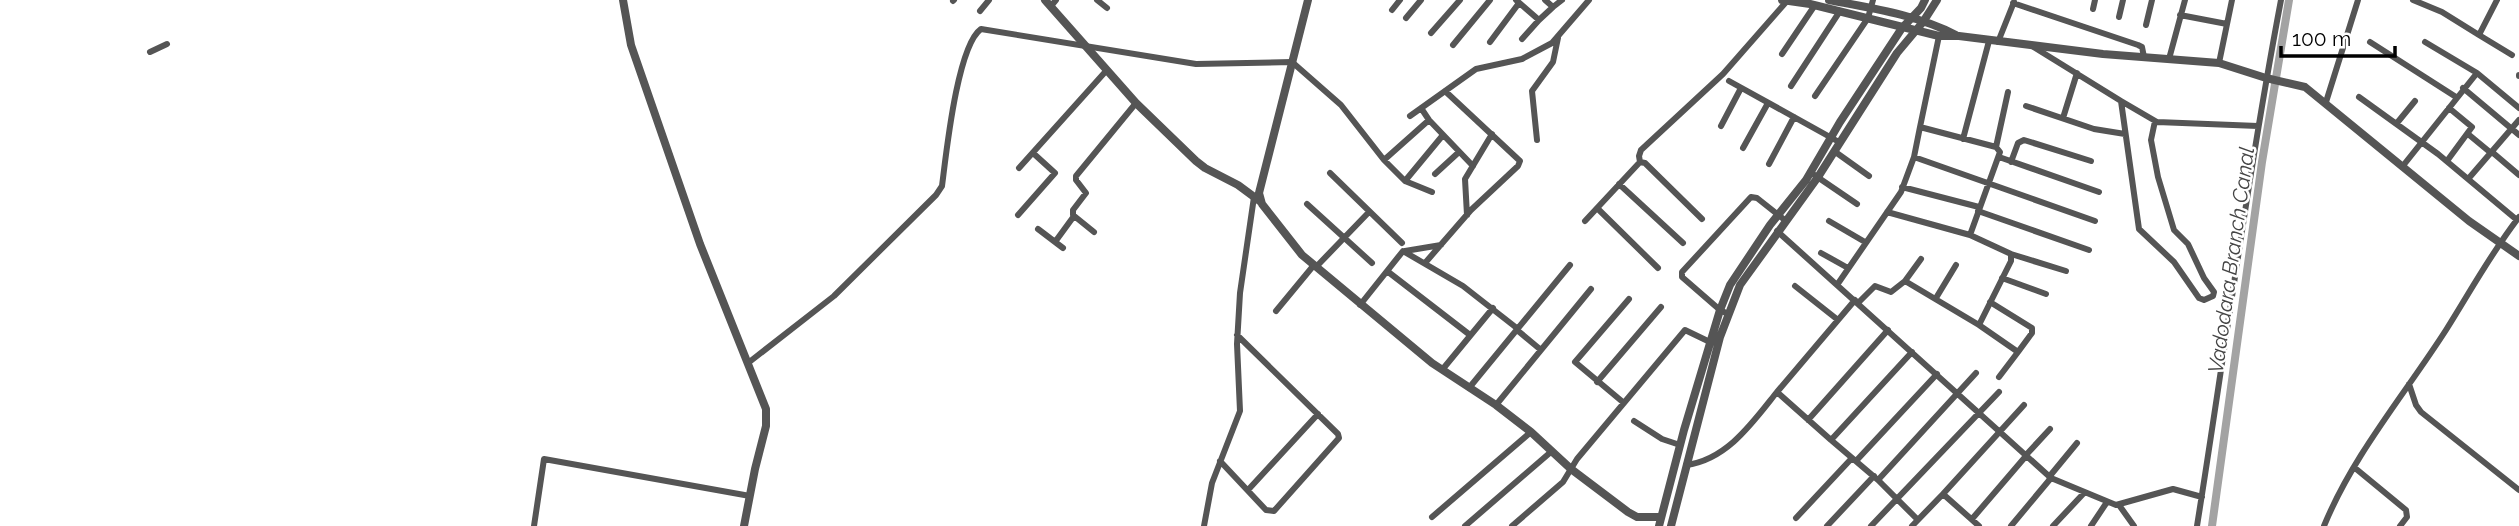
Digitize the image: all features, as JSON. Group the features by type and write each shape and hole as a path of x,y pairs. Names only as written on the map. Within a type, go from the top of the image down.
{"street":[{"path":"624,0 631,45 700,244 766,410 766,426 744,526"},
{"path":"980,10 989,0"},
{"path":"1097,0 1107,8"},
{"path":"1204,526 1212,483 1240,411 1237,335 1240,293 1257,200 1308,0"},
{"path":"1392,9 1400,0"},
{"path":"1406,18 1422,0"},
{"path":"1431,33 1460,0"},
{"path":"1453,46 1490,0"},
{"path":"1545,0 1553,7"},
{"path":"1522,39 1562,0"},
{"path":"1410,116 1476,69 1522,60 1559,37 1589,0"},
{"path":"1829,0 1872,4 1959,36"},
{"path":"1671,526 1724,312 1786,221 1814,174 1832,136 1902,28 1925,0"},
{"path":"1051,2 1083,44 1136,103 1200,165 1238,185 1257,200 1297,251 1360,305 1441,370 1496,405 1531,432 1571,469 1633,516 1660,522 1680,445 1712,343 1740,268 1778,215 1834,151 1897,52 1923,22 1937,0"},
{"path":"2092,9 2095,0"},
{"path":"2119,17 2123,0"},
{"path":"2146,25 2152,0"},
{"path":"2169,59 2185,0"},
{"path":"2219,63 2232,0"},
{"path":"2197,526 2258,126 2281,0"},
{"path":"2326,102 2358,0"},
{"path":"2413,0 2442,12 2512,55"},
{"path":"2479,36 2497,0"},
{"path":"1490,42 1517,1 1539,20"},
{"path":"1640,162 1641,150 1723,74 1784,1 1815,5 1914,32 1939,36 2219,63 2268,79 2305,87 2469,221 2519,256"},
{"path":"1963,139 1993,42 2014,2 2138,45 2144,57"},
{"path":"1815,96 1868,18 1872,4"},
{"path":"1782,54 1815,5"},
{"path":"1791,86 1840,11"},
{"path":"2180,15 2227,24"},
{"path":"748,363 834,296 936,195 942,186 953,101 972,41 977,32 986,29 1196,64 1292,62 1341,105 1384,160 1405,181 1432,192"},
{"path":"1838,285 1902,187 1914,157 1939,36"},
{"path":"1537,141 1532,91 1553,62 1559,37"},
{"path":"2370,42 2456,97"},
{"path":"2425,42 2477,73 2519,108"},
{"path":"150,52 167,44"},
{"path":"2032,46 2154,121 2258,126"},
{"path":"1018,168 1106,71"},
{"path":"2063,118 2077,73"},
{"path":"2402,167 2477,73"},
{"path":"1729,81 1839,142"},
{"path":"1721,126 1741,88"},
{"path":"2463,88 2519,135"},
{"path":"1425,263 1467,215 1519,164 1518,159 1446,91"},
{"path":"1996,147 2008,92"},
{"path":"2323,526 2355,468 2446,330 2499,242 2518,218 2423,142 2359,97"},
{"path":"2121,101 2139,229 2174,262 2199,298 2208,299 2213,296 2212,286 2204,278 2188,244 2176,235 2168,211 2151,140 2154,121"},
{"path":"2397,123 2415,101"},
{"path":"1094,232 1074,216 1073,210 1086,193 1076,176 1136,103"},
{"path":"1743,148 1768,103"},
{"path":"2026,106 2094,129 2125,134"},
{"path":"1422,108 1429,120 1473,166"},
{"path":"2447,161 2471,130 2471,125 2449,108"},
{"path":"1769,164 1794,117"},
{"path":"1384,160 1429,120"},
{"path":"2469,178 2519,120"},
{"path":"1920,127 1996,147 2000,152 1970,235"},
{"path":"1467,215 1465,179 1492,134"},
{"path":"2468,134 2519,175"},
{"path":"1405,181 1443,135"},
{"path":"2011,162 2018,143 2024,140 2091,161"},
{"path":"1834,151 1869,176"},
{"path":"1435,174 1459,152"},
{"path":"1018,215 1055,173 1032,153"},
{"path":"1914,157 2095,221"},
{"path":"1999,157 2099,192"},
{"path":"1585,221 1640,162"},
{"path":"1640,162 1645,163 1702,219"},
{"path":"1330,173 1402,247 1493,308 1541,350"},
{"path":"1814,174 1857,204"},
{"path":"1619,184 1683,243"},
{"path":"1902,187 1978,209 2089,250"},
{"path":"1724,312 1682,277 1682,272 1751,197 1757,198 1786,221"},
{"path":"1307,204 1372,264"},
{"path":"1597,208 1658,268"},
{"path":"1276,311 1315,266 1369,212"},
{"path":"1886,212 1970,235 2011,254 2066,271"},
{"path":"1055,242 1074,216"},
{"path":"1829,221 1865,242"},
{"path":"1038,229 1063,248"},
{"path":"1777,231 2050,477 2119,505 2174,489 2202,496"},
{"path":"1402,247 1441,245"},
{"path":"1360,305 1402,247"},
{"path":"1821,253 1848,268"},
{"path":"1979,325 2011,261 2011,254"},
{"path":"1686,465 1704,461 1736,441 1838,320 1874,286 1889,293 1905,281 1921,259"},
{"path":"1469,388 1570,265"},
{"path":"1936,298 1956,265"},
{"path":"1387,271 1470,335"},
{"path":"2002,278 2046,294"},
{"path":"1905,281 1979,325 2018,352"},
{"path":"1795,286 1838,320"},
{"path":"1496,405 1591,289"},
{"path":"1624,403 1576,364 1576,360 1629,299"},
{"path":"1990,302 2032,328 2032,333 1999,377"},
{"path":"1597,382 1661,307"},
{"path":"1441,370 1493,308"},
{"path":"1512,526 1563,482 1685,330 1712,343"},
{"path":"1808,420 1888,330"},
{"path":"1220,461 1266,510 1270,511 1278,508 1339,439 1338,434 1237,335"},
{"path":"1831,440 1912,352"},
{"path":"1827,526 1976,373"},
{"path":"1796,518 1937,374"},
{"path":"2409,384 2418,409 2519,490"},
{"path":"1871,526 1998,391"},
{"path":"1777,392 1876,478 1919,520"},
{"path":"1912,526 2024,405"},
{"path":"1248,490 1318,414"},
{"path":"1634,421 1662,439 1680,445"},
{"path":"1972,519 2050,429"},
{"path":"1432,517 1531,432"},
{"path":"2011,526 2077,443"},
{"path":"1465,526 1552,451"},
{"path":"534,526 544,459 750,495"},
{"path":"2355,468 2406,510 2408,513 2400,526"},
{"path":"2053,526 2084,493"},
{"path":"1944,494 1979,526"},
{"path":"2091,526 2107,502"},
{"path":"2119,505 2134,526"},
{"path":"2405,519 2413,526"}],"waterway":[{"name":"Vadodara Branch Canal","path":"2212,526 2262,162 2289,0"}]}
